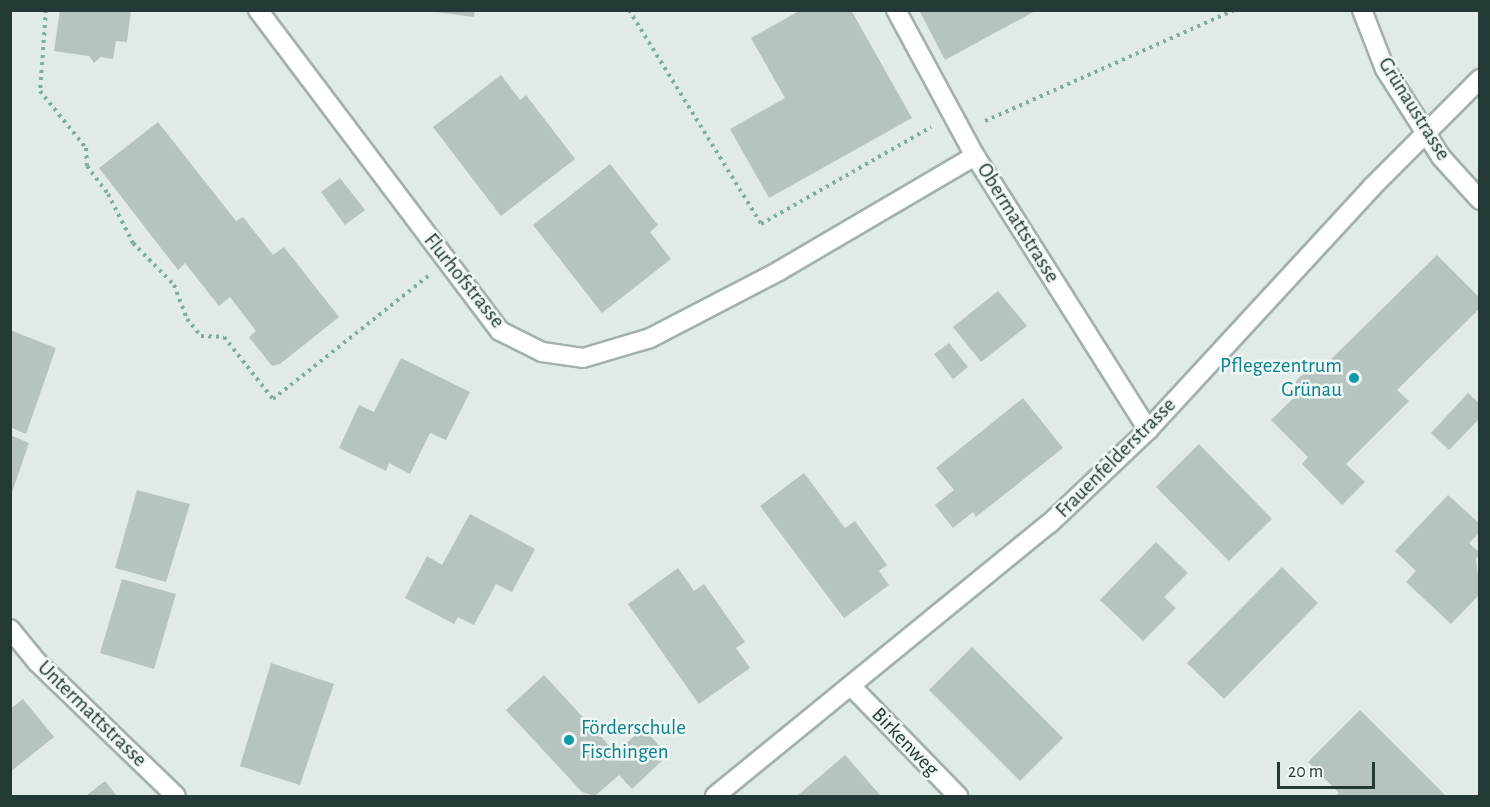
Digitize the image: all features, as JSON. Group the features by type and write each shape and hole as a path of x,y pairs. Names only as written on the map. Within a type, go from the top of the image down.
{"street":[{"name":"Flurhofstrasse","path":"258,10 500,331 542,352 583,358 612,353 779,271 975,156"},
{"name":"Obermattstrasse","path":"896,10 975,156 1148,430"},
{"name":"Grünaustrasse","path":"1362,10 1384,69 1426,134 1479,200"},
{"name":"Frauenfelderstrasse","path":"715,796 853,688 1049,524 1148,430 1479,80"},
{"name":"Untermattstrasse","path":"10,629 37,662 176,796"},
{"name":"Birkenweg","path":"853,688 958,796"}],"path":[{"path":"46,10 40,91 86,148 87,166 108,194 133,243 174,285 187,319 201,336 224,337 273,399 446,262"},
{"path":"629,10 761,224 957,123 1234,10"}],"building":[{"path":"60,10 131,10 127,42 116,41 113,59 101,57 94,63 89,56 54,51"},
{"path":"421,10 475,10 474,17"},
{"path":"801,10 851,10 912,118 769,198 730,129 785,98 751,38"},
{"path":"919,10 1037,10 945,60"},
{"path":"501,75 520,100 526,95 575,159 501,216 433,127"},
{"path":"158,122 236,221 243,217 273,255 284,247 339,317 280,364 272,366 249,337 256,331 230,297 219,306 185,263 178,270 99,168"},
{"path":"610,164 658,225 650,232 671,259 602,313 533,225"},
{"path":"340,178 365,210 345,225 321,192"},
{"name":"Pflegezentrum Grünau","path":"1437,255 1480,298 1480,308 1397,390 1409,401 1346,464 1365,482 1342,505 1302,464 1308,457 1271,420 1303,389 1295,382 1310,367 1316,374"},
{"path":"998,291 1027,326 981,362 953,327"},
{"path":"10,330 56,348 26,434 10,427"},
{"path":"949,343 968,367 953,379 934,354"},
{"path":"401,358 470,392 446,440 430,433 410,474 389,463 386,471 339,448 359,405 374,412"},
{"path":"1468,393 1480,404 1480,418 1449,450 1431,433"},
{"path":"1023,398 1063,448 976,517 973,512 953,528 935,505 954,490 936,468"},
{"path":"10,435 29,443 11,495 10,495"},
{"path":"1199,444 1272,519 1229,561 1156,487"},
{"path":"804,473 845,528 855,521 887,565 879,571 889,585 844,618 760,506"},
{"path":"137,490 190,504 166,582 115,568"},
{"path":"1448,495 1480,524 1480,532 1469,543 1480,553 1476,559 1480,594 1451,624 1406,582 1416,571 1395,551"},
{"path":"470,514 535,549 512,592 496,584 474,625 458,617 454,624 405,598 427,556 442,565"},
{"path":"1156,542 1188,573 1164,597 1176,608 1143,641 1100,600"},
{"path":"1282,567 1318,603 1224,699 1187,663"},
{"path":"678,568 694,591 704,584 745,642 736,648 750,668 699,704 628,604"},
{"path":"122,579 176,594 154,669 100,653"},
{"path":"972,647 1063,738 1020,781 929,690"},
{"path":"271,663 334,684 300,785 240,766"},
{"name":"Förderschule Fischingen","path":"544,675 616,753 643,728 668,755 632,789 619,775 595,796 582,792 506,710"},
{"path":"23,699 54,737 10,772 10,709"},
{"path":"1360,710 1446,796 1335,796 1339,793 1308,762"},
{"path":"845,755 881,796 797,796"},
{"path":"105,781 117,796 87,795"}],"place":[{"name":"Pflegezentrum Grünau","path":"1354,378"},
{"name":"Förderschule Fischingen","path":"569,740"}]}
